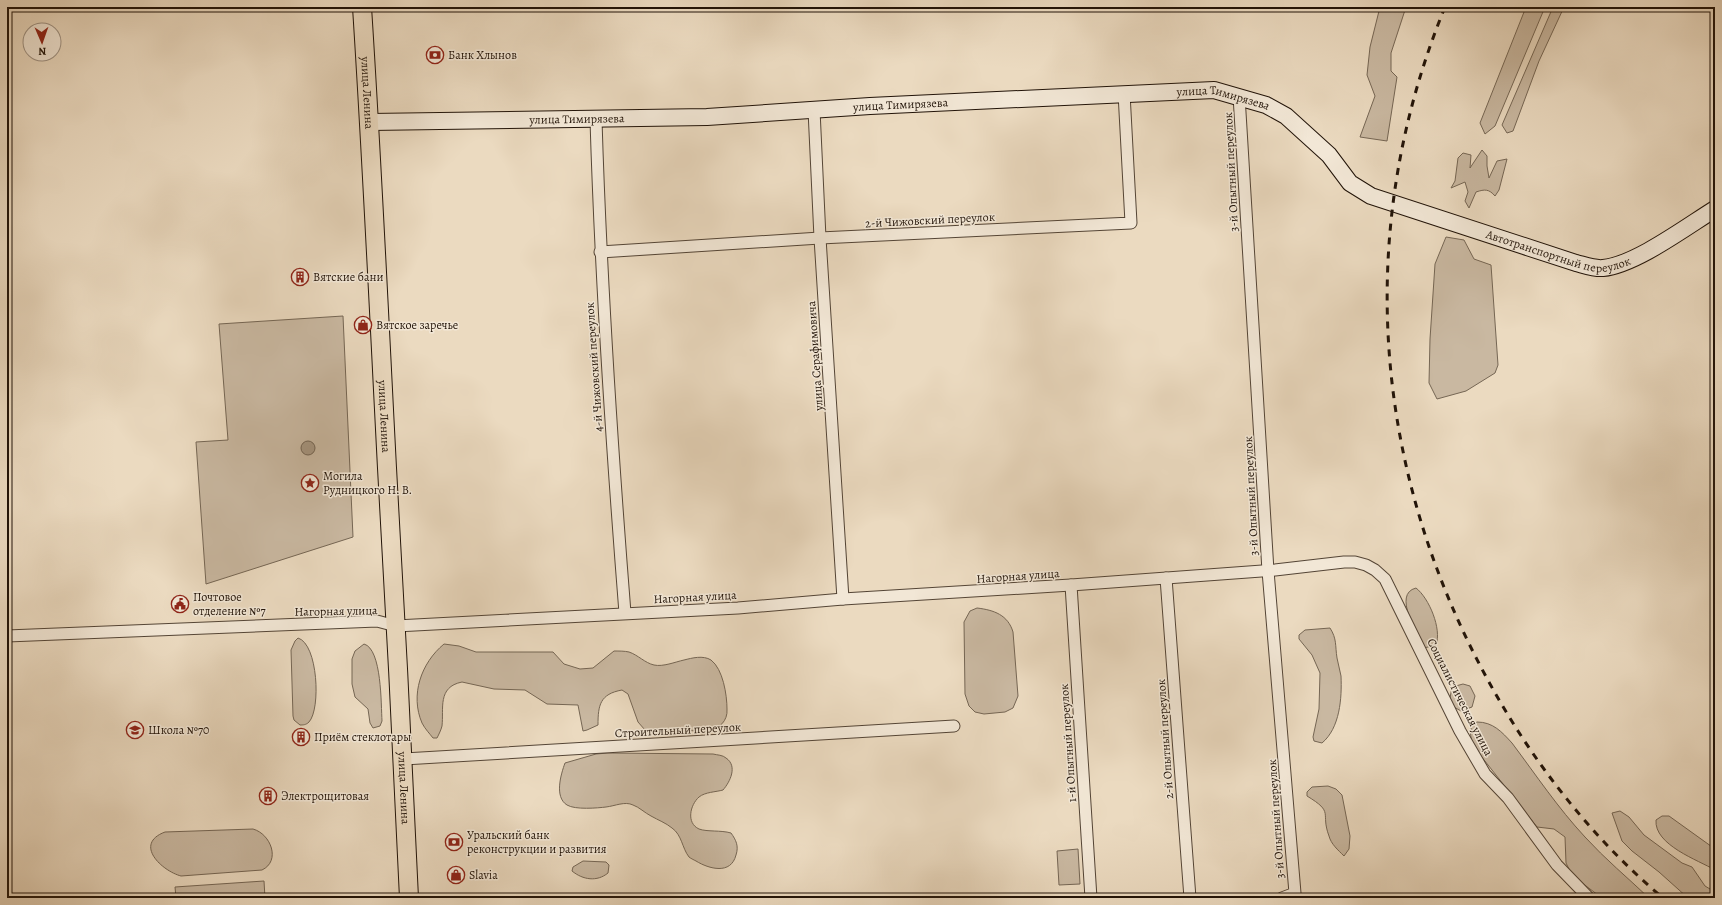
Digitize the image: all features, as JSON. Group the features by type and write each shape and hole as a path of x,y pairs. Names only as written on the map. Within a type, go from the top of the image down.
{"main road":[{"name":"улица Ленина","path":"362,7 370,122 404,759 409,898"},
{"name":"улица Тимирязева","path":"370,122 596,120 707,117 814,110 1214,90 1266,104 1286,116 1329,155 1350,183 1371,196 1393,204"},
{"name":"Автотранспортный переулок","path":"1393,204 1576,263 1601,268 1620,265 1639,256 1715,209"}],"street":[{"name":"2-й Чижовский переулок","path":"600,252 820,238 1130,224 1124,94"},
{"name":"3-й Опытный переулок","path":"1240,96 1268,571 1294,893 1282,898"},
{"name":"улица Серафимовича","path":"814,110 820,238 843,599"},
{"name":"4-й Чижовский переулок","path":"596,120 600,252 625,613"},
{"name":"Нагорная улица","path":"7,636 377,621 396,626 738,608 843,599 1072,586 1268,571 1355,562 1366,565 1381,574"},
{"name":"Социалистическая улица","path":"1381,574 1389,586 1460,731 1481,767 1508,798 1557,865 1589,898"},
{"name":"2-й Опытный переулок","path":"1166,578 1190,898"},
{"name":"1-й Опытный переулок","path":"1072,586 1091,898"},
{"name":"Строительный переулок","path":"404,759 954,726"}],"shaded area":[{"path":"1380,7 1406,7 1391,53 1391,71 1397,77 1387,141 1360,137 1375,96 1367,75 1370,47"},
{"path":"1526,7 1545,7 1495,126 1485,134 1480,123"},
{"path":"1553,7 1564,7 1539,61 1513,131 1507,133 1502,125"},
{"path":"1482,150 1487,156 1489,178 1497,161 1507,159 1499,190 1495,196 1487,190 1476,192 1469,208 1465,201 1468,192 1465,182 1451,188 1455,181 1458,158 1463,153 1471,155 1470,168"},
{"path":"1446,237 1464,240 1474,259 1491,265 1498,365 1495,373 1466,391 1437,399 1429,383 1430,339 1435,264"},
{"path":"343,316 353,537 206,584 196,442 228,440 219,324"},
{"path":"305,441 311,441 315,445 315,451 311,455 305,455 301,451 301,445"},
{"path":"1416,588 1430,606 1436,623 1436,645 1424,648 1406,606 1406,598 1409,592"},
{"path":"977,608 1000,614 1008,621 1013,632 1018,696 1013,708 1005,712 984,714 975,712 969,706 965,694 964,622 970,611"},
{"path":"1330,628 1334,636 1341,676 1341,694 1339,712 1333,729 1322,743 1314,741 1313,737 1319,709 1320,673 1312,655 1299,639 1299,635 1305,630"},
{"path":"298,638 305,643 310,652 316,677 313,715 309,722 302,725 294,720 293,716 291,650"},
{"path":"364,644 370,648 374,656 381,691 382,721 380,726 373,728 370,723 368,709 355,697 352,684 352,659 355,651"},
{"path":"444,644 459,646 476,652 553,652 564,664 580,669 593,668 614,651 629,652 654,665 665,665 701,657 708,658 719,669 724,683 727,709 726,717 722,724 708,731 645,730 638,722 628,694 622,690 609,694 605,698 600,706 598,725 583,731 578,705 547,704 525,690 494,689 462,682 454,685 445,694 443,700 441,730 437,738 433,738 422,723 417,702 418,691 420,680 429,660"},
{"path":"1463,684 1470,686 1475,696 1472,707 1461,711 1454,707 1450,698 1452,687"},
{"path":"1477,722 1483,722 1497,728 1505,735 1575,826 1600,853 1649,898 1602,898 1578,880 1566,863 1565,837 1554,829 1537,827 1473,745 1471,735 1472,725"},
{"path":"596,754 713,754 722,756 730,761 732,765 732,774 723,790 701,795 693,805 691,814 692,823 699,829 731,833 736,841 737,852 729,866 725,868 713,868 692,859 689,857 678,834 675,831 638,807 630,804 623,804 606,807 575,808 567,805 561,797 560,791 560,779 565,763"},
{"path":"1328,786 1336,789 1342,795 1350,836 1349,849 1344,856 1331,842 1324,810 1307,796 1307,792 1312,787"},
{"path":"1620,811 1629,817 1644,835 1682,863 1692,867 1705,886 1715,892 1715,898 1688,898 1659,872 1632,851 1622,841 1612,813"},
{"path":"1662,816 1669,816 1715,849 1715,870 1678,851 1662,837 1657,829 1656,820"},
{"path":"253,829 265,836 271,848 271,860 268,866 262,870 181,876 166,869 159,863 151,850 151,843 156,837 165,832"},
{"path":"1078,849 1080,884 1059,885 1057,851"},
{"path":"583,861 606,862 609,865 608,873 599,878 590,879 572,871 573,867"},
{"path":"264,881 265,898 176,898 175,887"}],"railway":[{"path":"1445,7 1414,99 1395,192 1387,285 1392,378 1407,470 1433,559 1471,647 1518,731 1549,776 1584,820 1622,861 1663,898"}],"place":[{"name":"Банк Хлынов","path":"435,55"},
{"name":"Вятские бани","path":"300,277"},
{"name":"Вятское заречье","path":"363,325"},
{"name":"Могила Рудницкого Н. В.","path":"310,483"},
{"name":"Почтовое отделение №7","path":"180,604"},
{"name":"Школа №70","path":"135,730"},
{"name":"Приём стеклотары","path":"301,737"},
{"name":"Электрощитовая","path":"268,796"},
{"name":"Уральский банк реконструкции и развития","path":"454,842"},
{"name":"Slavia","path":"456,875"}]}
